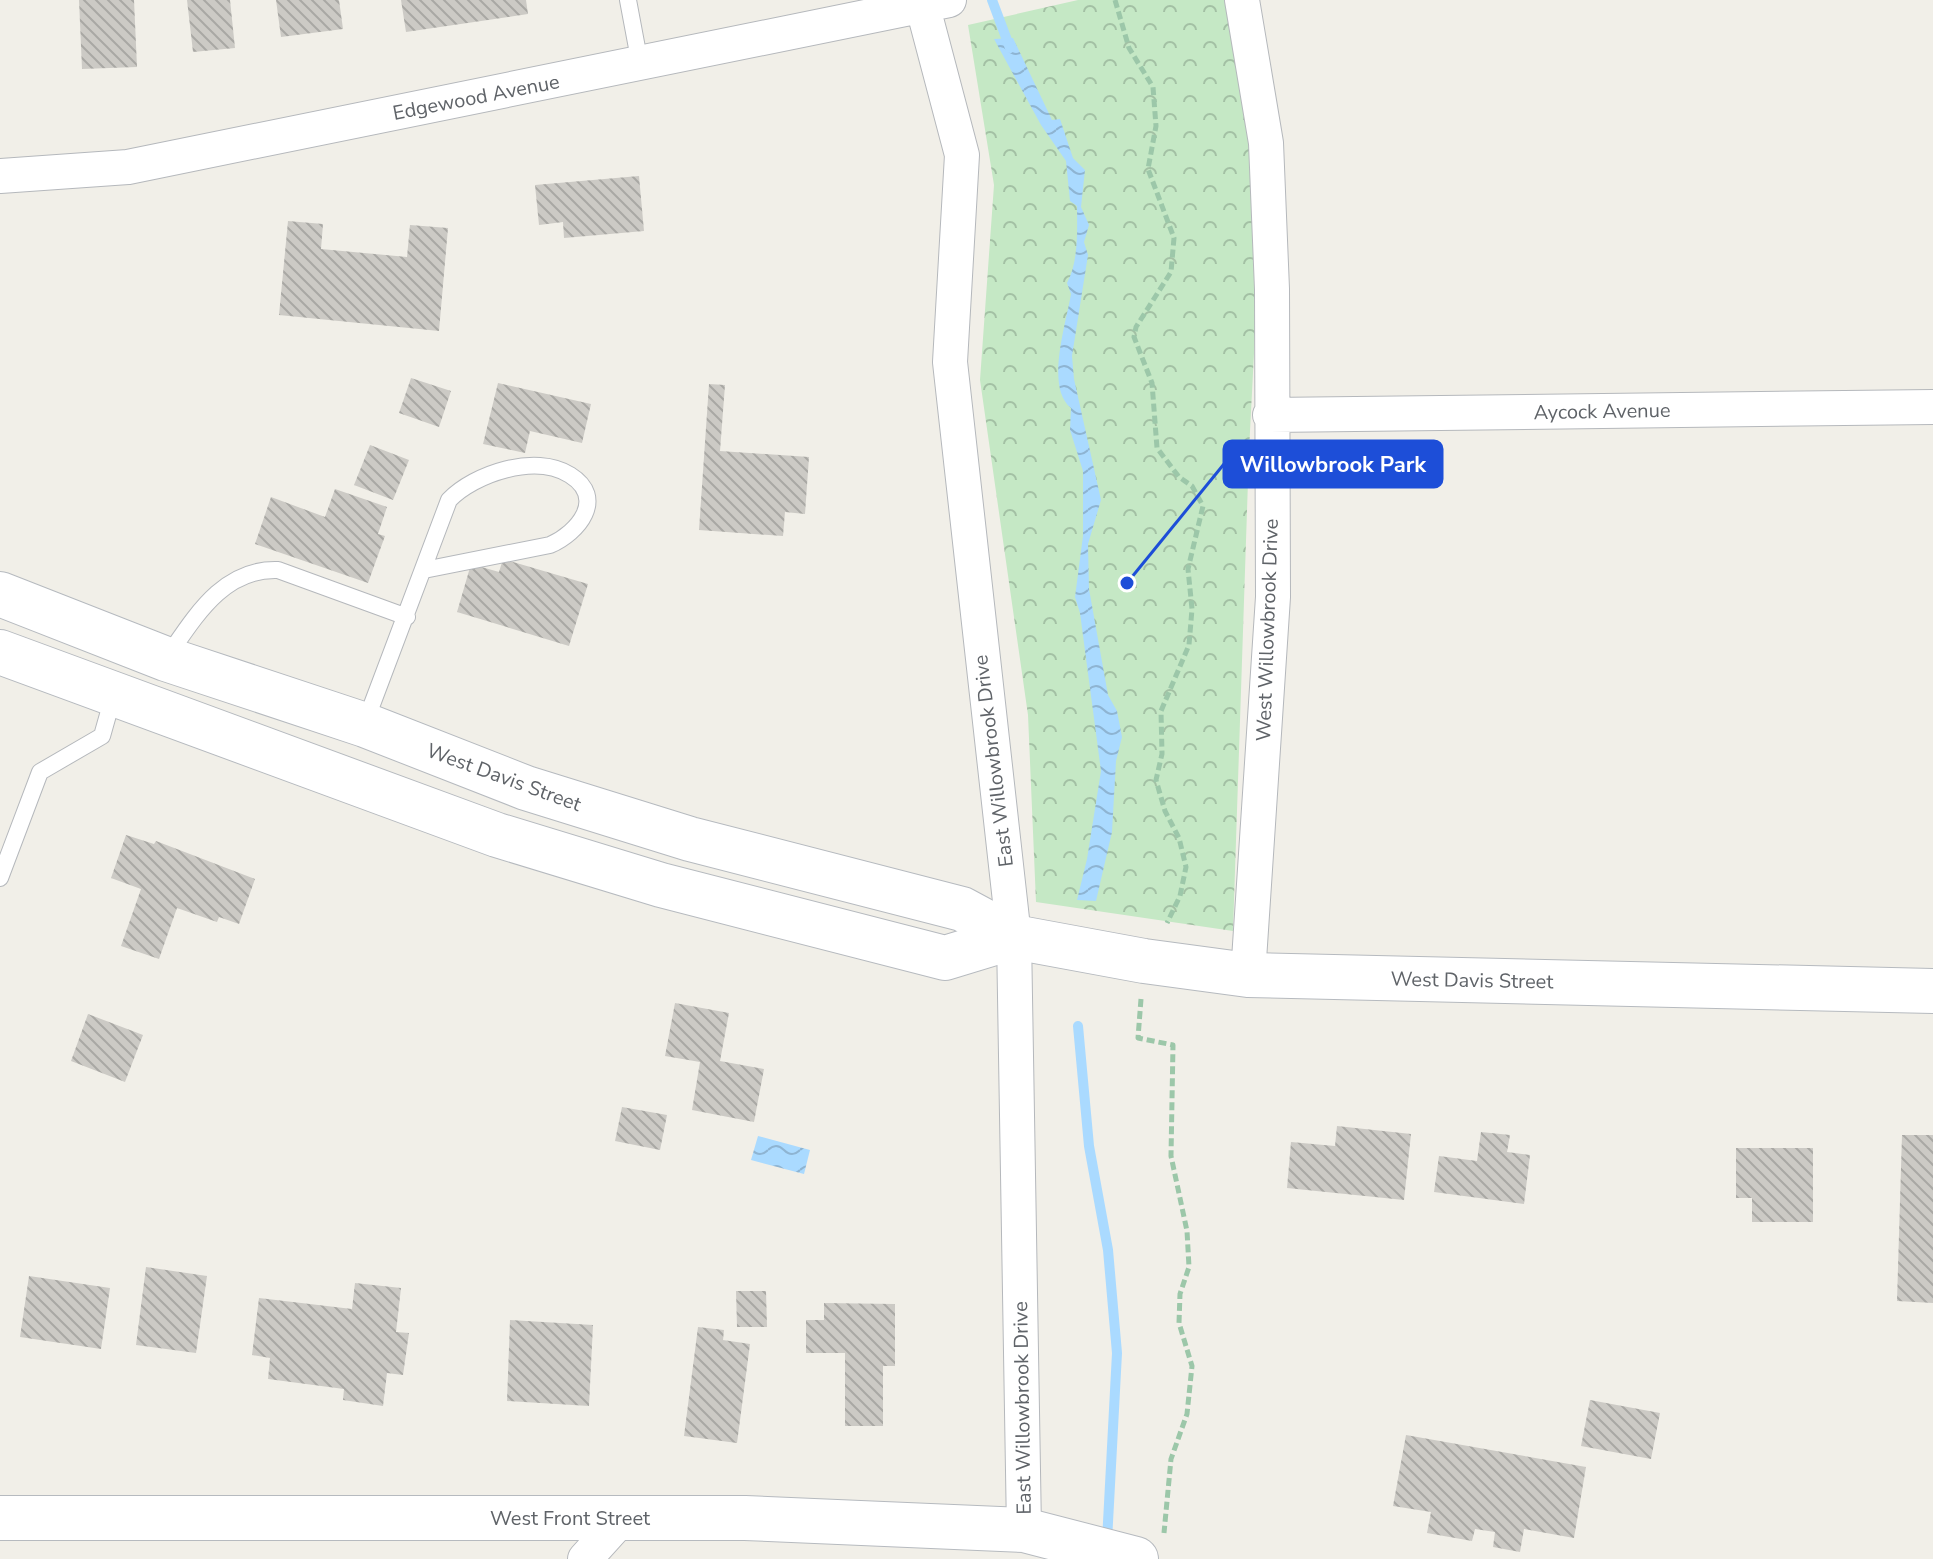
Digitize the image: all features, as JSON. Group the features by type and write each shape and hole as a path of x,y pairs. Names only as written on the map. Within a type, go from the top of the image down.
{"street":[{"name":"West Willowbrook Drive","path":"1242,0 1266,143 1272,289 1270,415 1273,597 1248,975"},
{"name":"Edgewood Avenue","path":"0,176 128,167 931,2"},
{"name":"East Willowbrook Drive","path":"931,2 962,155 950,362 1014,937 1024,1530"},
{"name":"Aycock Avenue","path":"1270,415 1933,407"},
{"name":"West Davis Street","path":"0,594 166,659 365,725 526,788 690,839 962,909 1014,937 1144,961 1248,975 1933,991"},
{"name":"West Davis Street","path":"0,652 497,835 661,885 945,958 1014,937"},
{"name":"West Front Street","path":"0,1518 745,1518 1024,1530 1068,1539 1145,1544"},
{"path":"585,1559 622,1518"}],"lane":[{"path":"628,0 640,64"},
{"path":"365,725 449,500 463,486 524,467 569,474 583,487 587,503 581,525 568,537 550,545 424,570"},
{"path":"166,659 211,599 238,577 257,570 278,570 407,617"},
{"path":"0,878 40,772 102,736 113,695"}],"path":[{"path":"1115,0 1129,48 1153,87 1156,126 1148,169 1174,238 1171,272 1136,327 1134,337 1152,383 1157,448 1179,477 1192,486 1203,506 1188,569 1192,609 1189,645 1161,711 1162,754 1156,780 1165,811 1179,838 1186,867 1169,924 1151,922 1144,961 1138,1038 1173,1045 1171,1156 1187,1231 1189,1267 1180,1294 1179,1323 1192,1366 1187,1414 1171,1459 1165,1534 1145,1544"}],"green space":[{"path":"1078,0 1226,0 1265,139 1249,451 1233,931 1036,902 1028,715 980,380 994,185 968,25"}],"water":[{"path":"1013,38 1052,120 1060,119 1073,158 1085,170 1081,207 1089,225 1084,242 1088,255 1072,356 1074,379 1101,500 1088,544 1089,589 1108,695 1117,711 1122,737 1116,761 1112,832 1096,901 1077,900 1101,771 1080,613 1075,597 1083,536 1083,471 1070,430 1071,408 1063,399 1058,371 1071,294 1067,283 1075,255 1077,206 1070,201 1066,161 1041,125 994,39"},
{"path":"758,1136 810,1150 804,1174 751,1160"}],"building":[{"path":"79,0 134,0 137,67 82,69"},
{"path":"187,0 230,0 235,48 193,52"},
{"path":"276,0 339,0 343,29 281,37"},
{"path":"401,0 526,0 528,14 406,32"},
{"path":"639,176 644,231 564,238 563,222 539,225 535,185"},
{"path":"288,221 323,224 321,249 407,257 410,225 448,228 439,331 279,315"},
{"path":"411,378 451,391 439,427 399,413"},
{"path":"498,383 591,404 582,443 530,431 525,453 483,444"},
{"path":"709,384 725,385 720,451 809,457 805,514 785,512 783,536 699,530"},
{"path":"370,445 409,460 393,500 354,485"},
{"path":"335,489 387,507 378,534 385,536 368,583 255,544 271,497 325,517"},
{"path":"503,559 588,584 569,646 457,612 471,564 499,572"},
{"path":"126,835 154,844 156,841 255,879 239,924 219,917 217,922 177,908 159,959 121,946 141,889 111,878"},
{"path":"675,1003 729,1013 720,1061 764,1069 754,1122 692,1110 700,1062 665,1056"},
{"path":"88,1014 143,1035 125,1082 71,1061"},
{"path":"622,1107 667,1115 660,1150 615,1141"},
{"path":"1337,1126 1411,1134 1404,1200 1287,1188 1291,1142 1335,1146"},
{"path":"1481,1132 1510,1135 1507,1152 1530,1155 1524,1204 1434,1192 1439,1156 1477,1161"},
{"path":"1902,1135 1933,1135 1933,1303 1897,1301"},
{"path":"1736,1148 1813,1148 1813,1222 1752,1222 1752,1198 1736,1198"},
{"path":"146,1267 207,1276 196,1353 136,1345"},
{"path":"29,1276 110,1288 101,1349 20,1337"},
{"path":"355,1283 401,1288 396,1332 409,1333 403,1375 387,1373 383,1406 343,1400 344,1389 268,1379 270,1358 252,1355 259,1298 352,1309"},
{"path":"736,1291 766,1291 767,1327 737,1327"},
{"path":"824,1303 895,1304 895,1366 883,1366 883,1426 845,1426 845,1353 806,1353 806,1320 824,1320"},
{"path":"510,1320 593,1325 589,1406 507,1401"},
{"path":"698,1327 724,1330 723,1340 750,1344 737,1443 684,1436"},
{"path":"1590,1400 1660,1413 1651,1459 1581,1446"},
{"path":"1406,1435 1586,1467 1574,1538 1524,1529 1520,1552 1493,1547 1495,1532 1475,1529 1472,1541 1427,1533 1431,1512 1393,1506"}],"waterway":[{"path":"992,0 1010,48"},
{"path":"1078,1026 1089,1146 1108,1250 1117,1353 1107,1541"}],"place":[{"name":"Willowbrook Park","path":"1127,583"}]}
